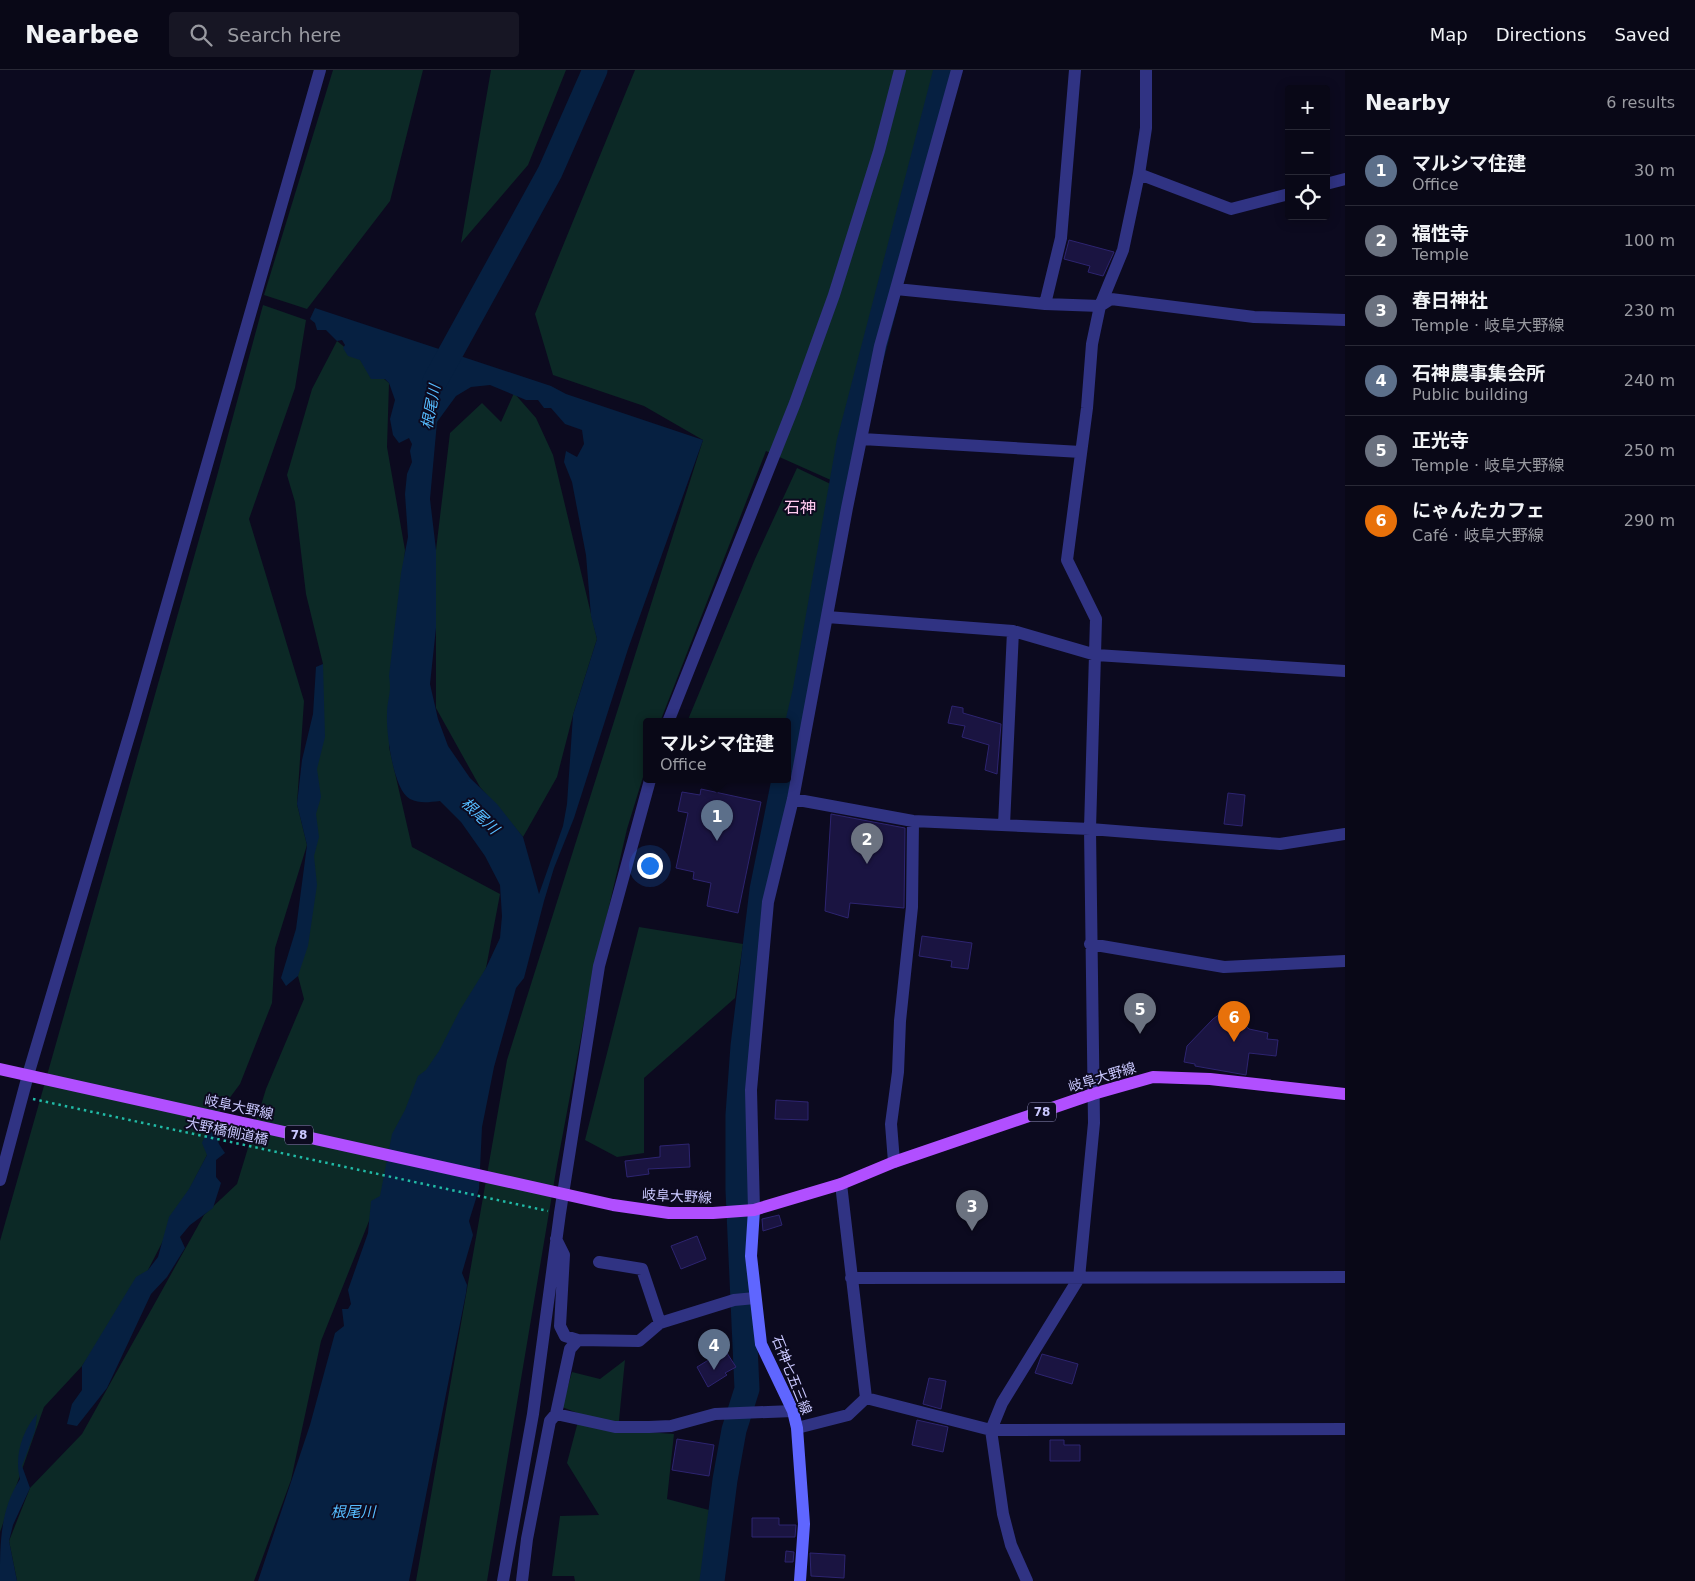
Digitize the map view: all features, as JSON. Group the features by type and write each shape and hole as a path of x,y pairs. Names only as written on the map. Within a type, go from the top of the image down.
{"main road":[{"name":"岐阜大野線","path":"0,1069 613,1205 669,1213 751,1210 841,1184 894,1162 1093,1094 1153,1077 1210,1079 1345,1094"},
{"name":"石神七五三線","path":"751,1210 752,1298 761,1344 793,1411 797,1428 804,1524 800,1581"}],"street":[{"path":"0,1180 28,1076 130,734 320,70"},
{"path":"670,718 795,403 834,295 878,151 900,70"},
{"path":"751,1210 751,1090 768,902 793,799 847,508 880,346 957,70"},
{"path":"1045,304 1061,238 1075,70"},
{"path":"1027,1581 1011,1545 1003,1514 991,1430 1002,1403 1079,1278 1094,1123 1090,944 1090,829 1096,619 1067,560 1092,344 1100,306 1123,250 1139,174 1146,128 1146,70"},
{"path":"1139,174 1231,209 1285,195"},
{"path":"1330,183 1345,179"},
{"path":"896,289 1045,304 1100,306 1111,299 1254,317 1345,320"},
{"path":"862,438 1081,452"},
{"path":"827,617 1013,631 1096,654 1345,671"},
{"path":"1004,825 1013,631"},
{"path":"503,1581 533,1414 556,1239 599,966 649,783"},
{"path":"793,799 914,821 1090,829 1280,844 1345,834"},
{"path":"894,1162 891,1124 898,1072 900,1020 912,907 914,821"},
{"path":"1090,944 1224,967 1345,961"},
{"path":"841,1184 866,1398"},
{"path":"556,1239 564,1255 560,1326 565,1336 578,1340 639,1341 660,1323 734,1300 752,1298"},
{"path":"599,1262 642,1269 660,1323"},
{"path":"851,1278 1345,1276"},
{"path":"522,1581 527,1539 550,1421 556,1414 570,1349 578,1340"},
{"path":"797,1428 848,1415 866,1398"},
{"path":"866,1398 991,1430 1345,1429"},
{"path":"556,1414 615,1427 649,1427 672,1426 715,1414 793,1411"}],"path":[{"name":"大野橋側道橋","path":"37,1100 560,1213"}],"green space":[{"path":"333,70 423,70 390,201 307,309 264,295"},
{"path":"491,70 566,70 528,165 461,243"},
{"path":"635,70 943,70 889,259 833,481 766,451 662,718 643,718 643,777 627,829 591,984 557,1165 487,1581 416,1581 507,1060 703,440 644,406 553,375 535,314"},
{"path":"263,305 306,320 295,388 249,519 304,701 297,804 307,845 275,948 272,1003 240,1084 208,1127 207,1155 148,1270 82,1366 44,1407 0,1532 0,1241 217,476"},
{"path":"337,341 389,383 387,447 405,550 389,747 412,847 500,894 486,968 369,1221 321,1341 291,1480 254,1581 17,1581 9,1541 30,1488 82,1434 204,1215 237,1184 266,1089 304,999 298,976 323,664 306,594 295,502 287,475 312,389"},
{"path":"514,393 536,418 553,455 597,639 573,715 557,777 523,837 480,787 436,708 436,550 450,433 482,403 501,422"},
{"path":"797,468 839,488 792,736 791,718 689,718 755,559"},
{"path":"639,927 743,944 735,998 644,1078 644,1153 617,1157 585,1140"},
{"path":"625,1360 618,1430 674,1434 667,1499 709,1510 701,1581 575,1581 574,1576 552,1576 560,1516 599,1515 567,1463 580,1414 562,1407 572,1372 600,1379"}],"water":[{"path":"315,308 551,386 566,394 703,440 628,649 574,818 554,868 524,978 516,988 494,1067 482,1127 479,1189 469,1221 473,1235 462,1273 467,1285 466,1293 409,1581 258,1581 310,1425 335,1333 344,1326 342,1309 348,1309 351,1304 348,1290 368,1233 371,1201 380,1196 392,1134 405,1110 418,1076 426,1070 439,1051 460,1010 486,968 500,938 502,916 500,885 485,856 461,822 440,801 414,801 404,794 395,773 389,746 387,709 390,688 389,676 401,573 408,537 405,494 407,474 412,462 410,451 412,444 409,438 399,443 393,435 390,419 395,400 389,383 385,379 371,379 360,360 348,356 343,348 345,345 342,340 337,341 326,330 317,330 315,323 310,319","holes":["490,385 526,400 538,400 544,408 551,408 565,424 582,430 584,444 577,457 566,451 564,462 572,482 586,555 591,616 597,639 573,715 567,804 563,826 539,894 523,837 497,804 470,778 448,746 438,719 430,684 436,628 436,550 430,499 437,422 456,396 471,387"]},
{"path":"323,664 325,737 317,769 321,797 316,814 319,837 314,856 317,885 308,946 298,976 286,986 281,978 296,929 307,845 297,804 302,760 313,714 316,667"},
{"path":"208,1127 214,1127 219,1144 225,1153 216,1160 216,1177 221,1183 213,1208 190,1225 180,1237 185,1248 167,1277 151,1294 107,1388 77,1426 67,1424 72,1404 82,1390 82,1366 136,1277 148,1270 158,1257 169,1217 189,1189 207,1155 202,1143"},
{"path":"37,1414 35,1431 22,1466 30,1488 13,1525 9,1541 17,1581 0,1581 2,1527 8,1503 20,1479 18,1462 23,1436"}],"building":[{"path":"1069,240 1114,252 1103,276 1088,272 1090,266 1064,259"},
{"path":"952,706 963,708 963,713 1001,724 997,774 985,770 989,745 962,737 965,726 948,723"},
{"path":"701,789 761,802 738,913 707,906 711,883 693,879 694,872 676,868 688,813 678,811 682,792 700,795"},
{"path":"1228,793 1245,795 1242,826 1224,824"},
{"path":"831,814 905,828 904,908 850,903 848,918 825,911"},
{"path":"922,936 972,943 968,969 951,967 952,961 919,956"},
{"path":"1228,1008 1249,1029 1268,1033 1267,1039 1278,1040 1276,1056 1249,1053 1246,1075 1195,1066 1195,1064 1184,1062 1187,1046 1213,1019"},
{"path":"776,1100 808,1102 808,1120 775,1119"},
{"path":"689,1144 690,1167 648,1169 649,1174 627,1177 625,1161 660,1157 660,1146"},
{"path":"779,1215 782,1225 763,1231 762,1219"},
{"path":"697,1236 706,1259 681,1269 671,1246"},
{"path":"725,1350 736,1367 725,1373 727,1375 708,1387 697,1367"},
{"path":"1042,1354 1078,1364 1072,1384 1035,1373"},
{"path":"929,1378 946,1381 941,1409 923,1404"},
{"path":"917,1420 948,1427 943,1452 912,1445"},
{"path":"677,1439 714,1445 709,1476 672,1470"},
{"path":"1050,1440 1064,1440 1064,1445 1080,1445 1080,1461 1050,1461"},
{"path":"752,1518 779,1518 779,1525 796,1525 795,1537 752,1537"},
{"path":"786,1551 794,1552 793,1562 785,1562"},
{"path":"810,1553 845,1555 844,1578 811,1576"}],"waterway":[{"name":"根尾川","path":"435,381 550,172 595,70"},
{"path":"791,751 805,692 849,443 946,70"},
{"path":"712,1581 725,1480 734,1430 747,1389 738,1190 738,1115 743,1046 762,890 783,783"}],"place":[{"name":"マルシマ住建","path":"717,841"},
{"name":"福性寺","path":"867,864"},
{"name":"正光寺","path":"1140,1034"},
{"name":"にゃんたカフェ","path":"1234,1042"},
{"name":"春日神社","path":"972,1231"},
{"name":"石神農事集会所","path":"714,1370"}],"district":[{"name":"石神","path":"800,507"}]}
